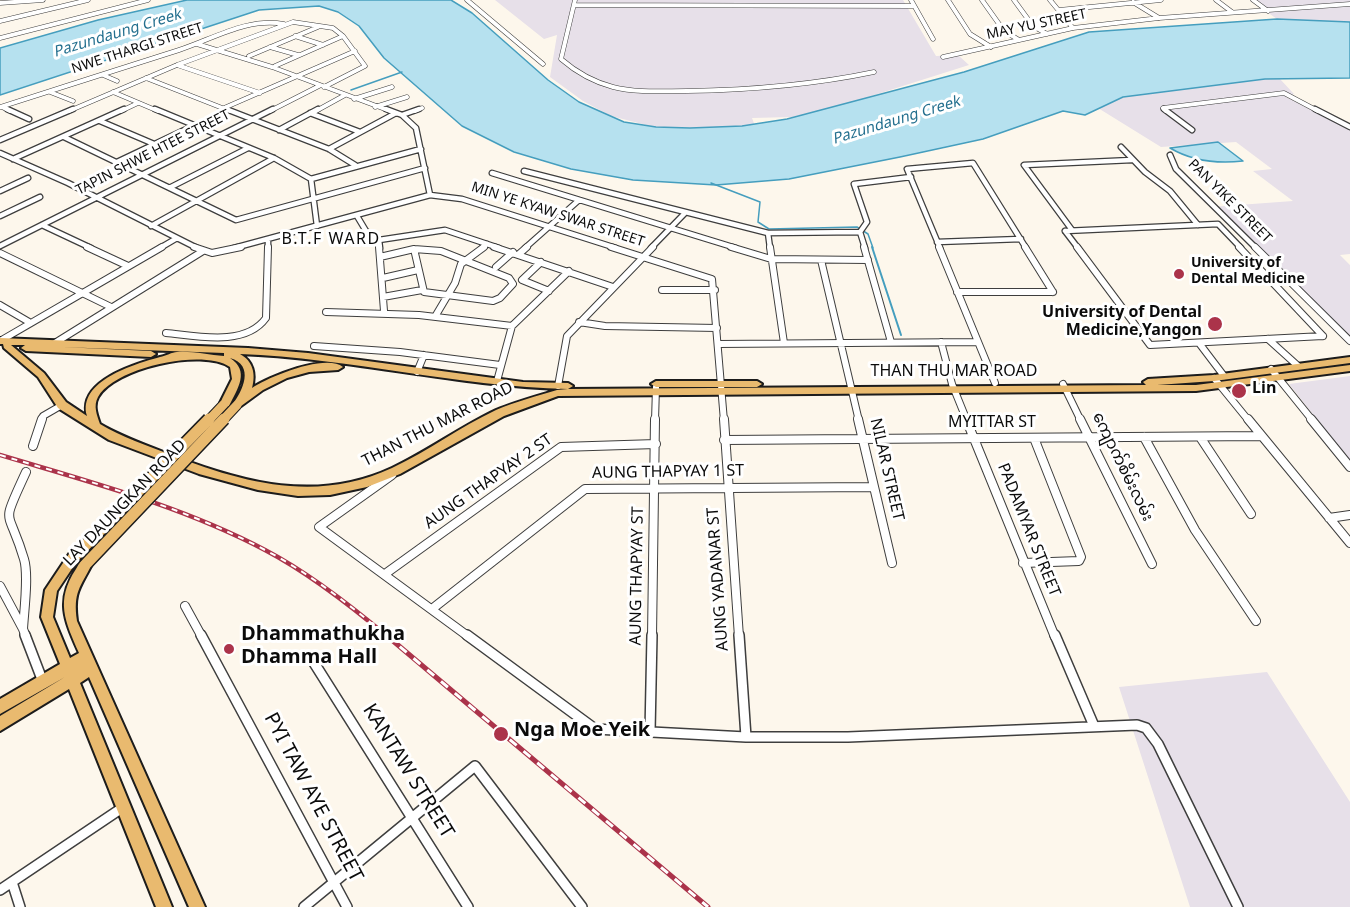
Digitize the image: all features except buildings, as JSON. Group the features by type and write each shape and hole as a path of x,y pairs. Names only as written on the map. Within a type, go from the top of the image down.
{"main road":[{"name":"LAY DAUNGKAN ROAD","path":"2,343 54,341 308,356 415,371"},
{"name":"LAY DAUNGKAN ROAD","path":"2,343 46,349 225,359 234,365 237,379 225,403 73,558 51,590 47,617 122,808 164,907"},
{"path":"2,343 40,375 62,405"},
{"name":"LAY DAUNGKAN ROAD","path":"168,348 236,355 246,361 250,369 249,383 237,405 86,564 75,579 68,603 71,621 197,907"},
{"path":"95,426 90,406 95,394 110,381 130,369 180,356"},
{"name":"THAN THU MAR ROAD","path":"1220,380 1271,369 1350,360"},
{"path":"237,405 262,385 294,371 322,366 415,371"},
{"name":"THAN THU MAR ROAD","path":"415,371 558,390 1065,387 1278,378 1350,368"},
{"name":"THAN THU MAR ROAD","path":"953,387 995,384 1065,387"},
{"name":"THAN THU MAR ROAD","path":"62,405 95,426 151,453 199,470 268,488 298,492 330,491 363,484 396,471 500,413 558,390"},
{"path":"0,724 89,662"},
{"path":"0,707 42,682 69,674"}],"street":[{"path":"0,1 44,0"},
{"path":"0,21 96,0"},
{"path":"0,38 148,0"},
{"path":"467,0 543,64"},
{"path":"742,0 743,5"},
{"path":"798,0 800,5"},
{"path":"853,0 855,5"},
{"path":"911,0 933,39"},
{"path":"948,0 970,34 991,47"},
{"path":"982,0 1004,30 1019,40"},
{"path":"1014,0 1033,26 1047,34"},
{"path":"1050,0 1073,28"},
{"path":"1059,10 1132,1 1161,0"},
{"path":"1216,0 1232,12"},
{"path":"1253,0 1268,11"},
{"path":"1132,1 1159,18"},
{"path":"874,72 845,79 755,89 666,91 611,86 584,76 561,59 574,2 914,6"},
{"name":"MAY YU STREET","path":"943,57 1073,28 1159,18 1350,4"},
{"name":"NWE THARGI STREET","path":"1,107 261,22 284,24 293,22 333,28 343,36"},
{"path":"0,140 177,65 284,24"},
{"path":"249,56 320,26"},
{"path":"295,36 323,45"},
{"path":"225,108 355,51 343,36 275,66"},
{"path":"0,153 203,251 228,251 430,195 416,128 402,115 375,107 296,76 197,44"},
{"path":"270,47 298,56"},
{"name":"TAPIN SHWE HTEE STREET","path":"0,246 251,119 364,68 355,51"},
{"path":"177,65 260,93"},
{"path":"102,75 117,81"},
{"path":"146,78 328,149 355,165"},
{"path":"354,99 392,87"},
{"path":"50,92 73,100"},
{"path":"113,92 274,159 311,179 355,165 422,149"},
{"path":"1192,130 1163,108 1284,93 1350,127"},
{"path":"279,130 345,95"},
{"path":"375,107 407,97"},
{"path":"14,159 138,103"},
{"path":"1,107 29,118"},
{"path":"402,115 422,108"},
{"path":"310,113 360,132"},
{"path":"328,149 396,113"},
{"path":"100,120 154,144"},
{"path":"117,162 193,126"},
{"path":"64,137 239,220 425,168"},
{"path":"1121,147 1132,160 1170,191 1198,225"},
{"path":"171,187 248,148"},
{"name":"PAN YIKE STREET","path":"1170,155 1176,169 1350,341"},
{"path":"151,226 274,159"},
{"path":"1072,230 1024,165 1132,160"},
{"path":"957,292 1053,292 973,163 907,169 911,177 957,292 995,384"},
{"path":"524,171 768,233 860,232"},
{"path":"492,173 771,259 868,260"},
{"path":"860,232 867,222 854,184 911,177"},
{"path":"0,191 28,178"},
{"path":"311,179 317,226"},
{"name":"MIN YE KYAW SWAR STREET","path":"430,195 462,199 709,277 713,281 715,290"},
{"path":"0,216 40,197"},
{"path":"496,267 549,227 579,200"},
{"path":"558,390 567,336 685,213"},
{"path":"357,216 366,231 379,240 446,230 613,287"},
{"path":"1218,224 1323,336 1150,345 1065,231 1198,225 1218,224"},
{"path":"42,225 128,266"},
{"path":"860,232 891,342"},
{"path":"768,233 784,343"},
{"path":"2,343 29,322 177,238"},
{"path":"937,242 1021,239"},
{"path":"379,240 384,311"},
{"path":"166,333 247,335 263,326 266,318 268,241"},
{"path":"436,315 465,260 487,244"},
{"path":"380,256 414,249 441,250 509,278 513,284 500,298 493,301 426,293 422,290 383,297"},
{"path":"414,249 422,290"},
{"path":"46,349 54,341 203,251"},
{"path":"0,253 111,307"},
{"name":"NILAR STREET","path":"821,260 892,563"},
{"path":"541,262 522,280 549,291"},
{"path":"382,278 418,270"},
{"path":"497,381 512,326 569,272"},
{"path":"662,290 715,290"},
{"name":"AUNG YADANAR ST","path":"715,290 746,737"},
{"path":"0,305 29,322"},
{"path":"326,312 384,311 436,315 512,326"},
{"path":"579,322 605,326 717,328"},
{"path":"1268,339 1298,366"},
{"name":"PADAMYAR STREET","path":"941,342 953,387 1023,563 1094,726"},
{"path":"718,344 978,342"},
{"path":"1198,343 1220,380 1261,436 1350,543"},
{"path":"314,346 424,355 500,365"},
{"path":"415,371 424,355"},
{"path":"1271,369 1350,467"},
{"name":"ကျောက်စိမ်းလမ်း","path":"1065,387 1152,564"},
{"name":"AUNG THAPYAY ST","path":"650,732 657,388"},
{"path":"33,446 43,416 62,405"},
{"name":"MYITTAR ST","path":"724,440 1261,436"},
{"path":"1144,437 1195,530 1256,621"},
{"path":"1200,437 1251,514"},
{"path":"1023,563 1079,561 1081,557 1034,438"},
{"name":"AUNG THAPYAY 2 ST","path":"385,574 561,447 656,444"},
{"path":"396,471 319,527 595,729 746,737 848,737 1137,725 1152,734 1238,907"},
{"path":"23,629 25,560 2,514 4,505 26,472"},
{"name":"AUNG THAPYAY 1 ST","path":"432,609 585,489 874,487"},
{"path":"1329,518 1350,515"},
{"path":"0,586 23,629 42,682"},
{"name":"PYI TAW AYE STREET","path":"185,606 242,708 347,907"},
{"name":"KANTAW STREET","path":"311,658 468,907"},
{"path":"304,907 475,766 582,907"},
{"path":"0,890 122,808"},
{"path":"12,882 20,907"}],"shaded area":[{"path":"495,0 903,0 936,56 958,55 969,65 846,104 792,117 752,118 755,126 699,130 654,127 611,116 583,101 550,77 557,35 544,39"},
{"path":"1250,0 1350,0 1350,22 1277,19"},
{"path":"1280,79 1294,94 1286,97 1350,130 1350,254 1340,255 1350,265 1350,342 1211,207 1293,201 1253,171 1272,169 1236,142 1161,147 1098,108 1123,97"},
{"path":"1350,376 1350,462 1289,384"},
{"path":"1267,672 1350,802 1350,907 1190,907 1119,687"}],"water":[{"name":"Pazundaung Creek","path":"187,0 451,0 472,13 548,80 579,102 624,122 656,127 742,126 787,119 964,72 1089,32 1277,19 1350,22 1350,78 1265,79 1123,97 1085,115 1063,111 983,139 900,157 789,179 716,185 633,180 571,169 514,152 462,126 384,58 359,26 338,12 319,6 259,10 0,95 0,48 98,20"},
{"path":"1218,142 1243,161 1205,160 1187,156 1170,148"}],"waterway":[{"path":"351,90 402,72"},
{"path":"711,183 760,202 758,222 769,229 857,227 868,234 873,248"},
{"path":"872,247 901,335"}],"railway":[{"path":"0,455 135,496 233,534 313,579 388,637"},
{"path":"386,635 708,907"}],"place":[{"name":"University of Dental Medicine","path":"1179,274"},
{"name":"University of Dental Medicine,Yangon","path":"1215,324"},
{"name":"Lin","path":"1239,391"},
{"name":"Dhammathukha Dhamma Hall","path":"229,649"},
{"name":"Nga Moe Yeik","path":"501,734"}],"district":[{"name":"B.T.F WARD","path":"331,242"}]}
